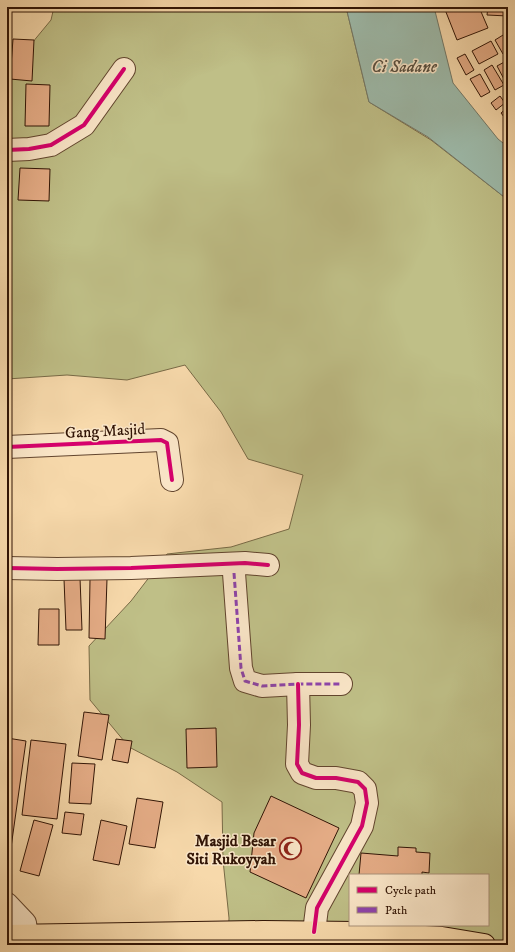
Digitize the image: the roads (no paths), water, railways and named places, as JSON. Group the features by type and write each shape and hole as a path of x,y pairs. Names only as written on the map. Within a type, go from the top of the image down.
{"main road":[{"path":"17,936 112,940 224,939 263,938 314,932 378,939 442,938 484,945"}],"street":[{"path":"7,150 29,150 51,144 84,125 124,69"},
{"name":"Gang Masjid","path":"7,447 161,440 167,443 172,480"},
{"path":"7,568 131,568 245,563 268,565"},
{"path":"234,573 241,668 245,681 262,686 341,684"},
{"path":"298,684 299,725 297,764 302,774 316,778 336,778 358,782 365,789 367,803 362,826 317,908 314,932"},
{"path":"7,904 25,923 17,936"}],"water":[{"name":"Ci Sadane","path":"346,7 434,7 453,83 498,139 508,147 508,200 428,137 369,102"}],"place":[{"name":"Masjid Besar Siti Rukoyyah","path":"291,849"}]}
